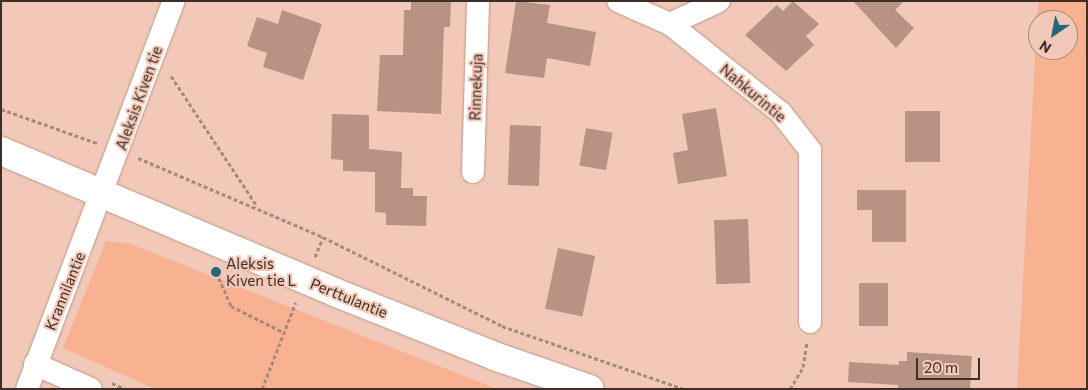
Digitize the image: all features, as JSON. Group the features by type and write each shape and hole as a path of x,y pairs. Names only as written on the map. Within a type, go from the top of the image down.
{"street":[{"name":"Aleksis Kiven tie","path":"103,194 174,1"},
{"name":"Rinnekuja","path":"473,172 478,1"},
{"name":"Nahkurintie","path":"618,1 670,24 781,113 810,150 810,322"},
{"path":"670,24 719,1"},
{"name":"Perttulantie","path":"1,151 343,296 497,357 590,389"},
{"name":"Krannilantie","path":"26,389 103,194"},
{"path":"35,364 91,389"}],"path":[{"path":"171,76 258,207"},
{"path":"1,109 120,151 258,207 323,237 502,326 684,389"},
{"path":"312,263 323,237"},
{"path":"216,272 231,306 248,318 285,333"},
{"path":"262,389 298,297"},
{"path":"790,389 803,367 810,322"}],"shaded area":[{"path":"1041,1 1087,1 1087,389 1017,389 1035,60 1078,60 1078,10 1038,10 1038,4"},
{"path":"106,241 131,244 497,389 155,389 63,348"}],"building":[{"path":"411,1 451,1 450,27 444,27 441,114 377,111 380,55 403,55 404,10 411,10"},
{"path":"516,1 550,5 547,23 596,32 590,66 547,58 544,78 505,73"},
{"path":"793,1 819,24 806,36 814,45 786,71 745,35 777,5 783,11"},
{"path":"853,1 904,1 895,10 914,28 896,48"},
{"path":"282,10 322,24 303,80 263,67 267,53 247,46 257,17 278,24"},
{"path":"716,108 727,176 678,184 673,153 688,150 682,114"},
{"path":"905,111 940,111 940,162 905,162"},
{"path":"332,114 369,115 369,149 402,152 401,188 413,188 413,196 427,196 426,226 386,225 386,213 375,212 375,172 343,171 343,160 331,159"},
{"path":"510,125 541,126 539,186 508,185"},
{"path":"586,128 613,133 606,170 579,165"},
{"path":"857,190 906,190 906,242 872,242 872,210 857,210"},
{"path":"748,219 750,283 716,284 714,220"},
{"path":"558,248 595,256 582,317 545,309"},
{"path":"859,283 888,283 888,326 859,326"},
{"path":"907,352 972,356 970,389 898,389 898,385 848,382 849,362 899,365 899,361 907,361"}],"place":[{"name":"Aleksis Kiven tie L","path":"216,272"}]}
